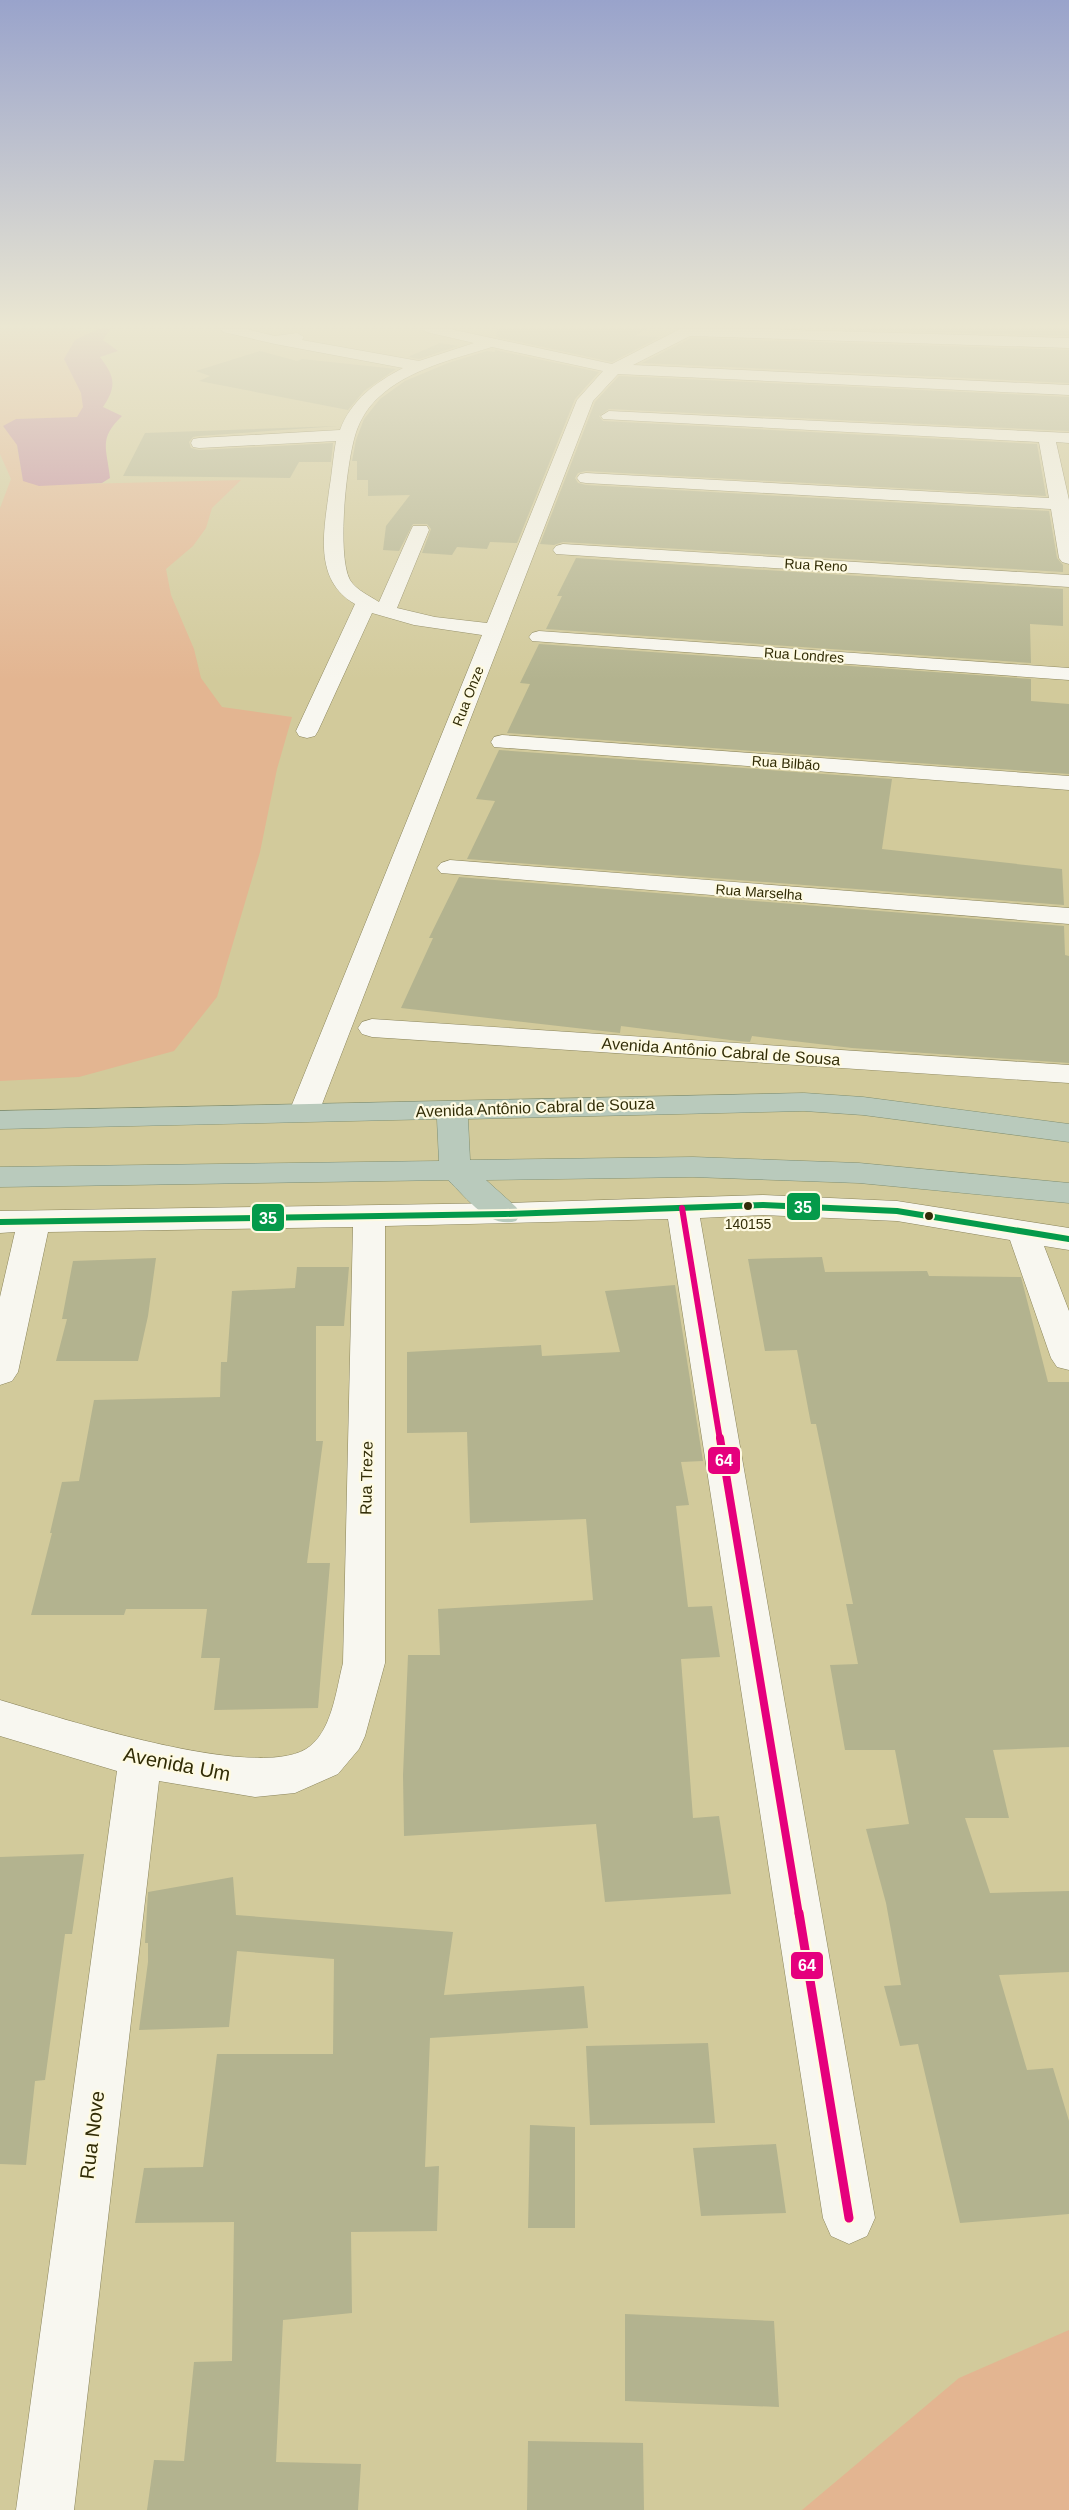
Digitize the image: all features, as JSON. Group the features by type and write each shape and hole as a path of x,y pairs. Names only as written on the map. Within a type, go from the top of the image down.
{"highway":[{"name":"Avenida Antônio Cabral de Souza","path":"0,1120 804,1102 863,1106 1069,1133"},
{"path":"452,1110 455,1170 505,1214"},
{"path":"0,1177 693,1167 859,1173 1069,1193"}],"street":[{"path":"346,446 331,527 332,552 342,584 366,603 408,618 494,630"},
{"name":"Rua Onze","path":"304,1112 567,446"},
{"path":"1049,446 1064,505 1069,558"},
{"path":"586,478 1064,505"},
{"path":"386,610 420,530"},
{"name":"Rua Reno","path":"563,550 1069,581"},
{"path":"307,731 366,603"},
{"name":"Rua Londres","path":"539,636 1069,674"},
{"name":"Rua Bilbão","path":"502,742 1069,783"},
{"name":"Rua Marselha","path":"450,868 1069,916"},
{"name":"Avenida Antônio Cabral de Sousa","path":"372,1028 1069,1074"},
{"path":"0,1222 505,1214 763,1205 897,1211 1069,1239"},
{"path":"682,1208 849,2218"},
{"name":"Rua Treze","path":"344,1736 364,1663 369,1217"},
{"path":"0,1371 34,1221"},
{"path":"1023,1232 1069,1358"},
{"name":"Avenida Um","path":"0,1718 140,1760 255,1778 295,1774 323,1761 344,1736"},
{"name":"Rua Nove","path":"45,2510 140,1760"}],"shaded area":[{"path":"0,446 17,446 23,480 39,485 241,480 212,508 206,528 193,546 166,569 171,595 194,649 201,678 222,707 292,717 277,769 260,852 217,997 174,1051 79,1077 0,1081 0,508 11,479 0,454"},
{"path":"17,446 106,446 110,478 102,483 39,486 23,481"},
{"path":"1069,2330 1069,2510 802,2510 959,2378"}],"building":[{"path":"138,446 190,446 199,450 333,446 331,462 299,462 290,478 123,476"},
{"path":"355,446 556,446 517,543 490,542 487,549 457,547 452,555 422,553 431,529 427,524 413,524 399,551 383,550 386,526 410,495 368,496 368,480 357,480 357,461 352,461"},
{"path":"578,446 1037,446 1046,496 586,471 578,473 575,478 578,483 586,485 1049,511 1057,558 1063,565 1063,572 563,542 554,545 540,544"},
{"path":"576,558 1063,589 1063,626 1030,624 1031,663 546,629 562,596 557,596"},
{"path":"539,644 1031,679 1031,701 1069,704 1069,774 507,733 530,684 520,683"},
{"path":"499,750 892,779 882,849 1062,869 1064,905 467,859 495,801 476,799"},
{"path":"459,877 1064,926 1065,955 1069,956 1069,1063 852,1048 752,1036 750,1042 621,1026 620,1033 401,1008 433,938 429,938"},
{"path":"822,1257 825,1272 927,1271 929,1276 1021,1277 1048,1382 1069,1382 1069,1747 993,1750 1009,1818 965,1818 990,1893 1069,1891 1069,1972 999,1975 1027,2070 1053,2068 1069,2121 1069,2214 960,2223 918,2044 900,2046 884,1986 901,1985 886,1903 866,1829 909,1824 895,1750 845,1750 830,1665 858,1664 846,1604 853,1604 816,1424 811,1424 797,1350 765,1351 748,1259"},
{"path":"156,1258 148,1316 138,1361 56,1361 67,1319 62,1319 73,1261"},
{"path":"297,1267 349,1267 344,1326 316,1326 316,1441 323,1441 307,1563 330,1563 318,1708 214,1710 220,1658 201,1658 207,1609 126,1609 124,1615 31,1615 52,1533 50,1533 62,1482 79,1481 94,1400 220,1397 221,1362 227,1362 232,1291 295,1288"},
{"path":"675,1285 703,1461 681,1462 689,1505 676,1506 688,1607 712,1606 720,1657 681,1659 693,1818 719,1816 731,1894 605,1902 596,1824 404,1836 403,1775 408,1655 440,1655 438,1609 593,1600 586,1519 470,1523 467,1432 407,1433 407,1352 541,1345 542,1356 620,1352 605,1291"},
{"path":"84,1854 72,1934 65,1934 45,2080 35,2081 26,2165 0,2164 0,1857"},
{"path":"233,1877 236,1915 453,1932 444,1995 584,1986 588,2028 430,2038 425,2167 439,2166 437,2231 351,2232 352,2313 283,2320 276,2462 361,2464 358,2510 147,2510 154,2460 184,2461 194,2362 232,2361 234,2222 135,2223 144,2168 203,2167 217,2054 333,2054 334,1959 237,1951 229,2027 139,2030 148,1962 148,1943 145,1943 148,1892"},
{"path":"708,2043 715,2123 590,2125 586,2046"},
{"path":"530,2125 575,2127 575,2228 528,2228"},
{"path":"776,2144 786,2213 701,2216 693,2148"},
{"path":"625,2314 774,2321 779,2407 625,2401"},
{"path":"528,2441 643,2443 644,2510 527,2510"}],"transit line":[{"name":"35","path":"0,1222 505,1214 763,1205 897,1211 1069,1239"},
{"name":"64","path":"682,1208 849,2218"}],"place":[{"name":"140155","path":"748,1206"}]}
